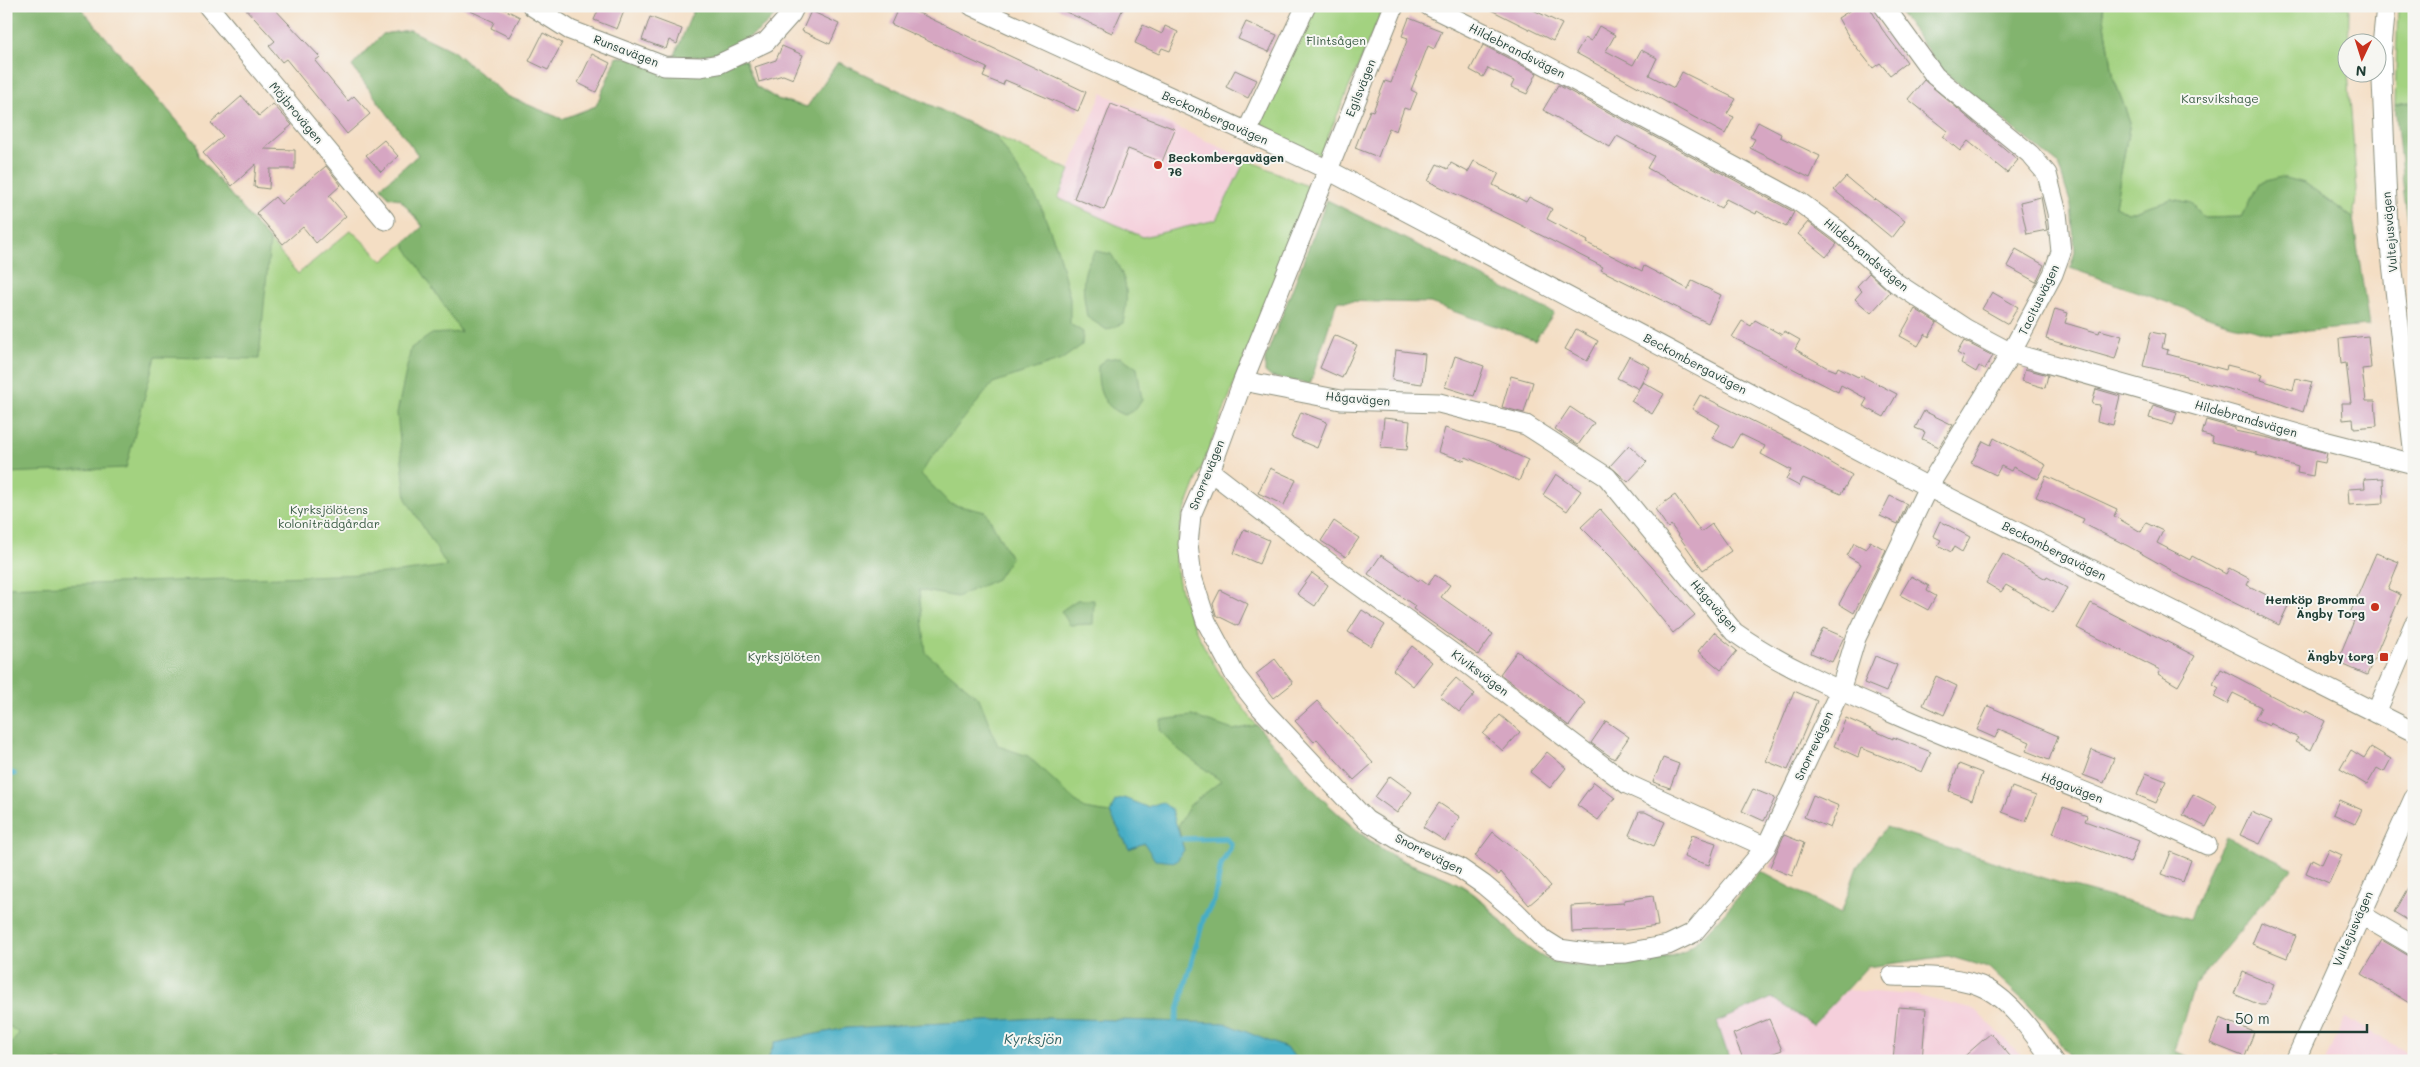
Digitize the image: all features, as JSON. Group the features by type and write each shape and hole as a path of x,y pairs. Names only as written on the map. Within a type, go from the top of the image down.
{"street":[{"name":"Möjbrovägen","path":"208,6 385,220"},
{"name":"Runsavägen","path":"532,6 570,30 664,66 701,67 719,64 766,42 791,14 795,6"},
{"name":"Beckombergavägen","path":"972,6 1107,70 1247,131 1328,170 1928,487 2414,732"},
{"path":"1247,131 1306,6"},
{"name":"Egilsvägen","path":"1328,170 1394,6"},
{"name":"Hildebrandsvägen","path":"1429,6 1510,46 1798,201 1839,231 1896,283 1966,329 2011,354 2312,438 2414,464"},
{"name":"Tacitusvägen","path":"1884,6 1935,76 2030,154 2047,174 2058,213 2061,252 2053,274 2011,354 1928,487"},
{"name":"Vultejusvägen","path":"2386,6 2381,56 2388,228 2414,456"},
{"name":"Snorrevägen","path":"1328,170 1191,515 1188,544 1192,578 1206,621 1234,675 1261,708 1366,820 1412,848 1458,867 1515,911 1543,939 1559,949 1594,954 1626,952 1668,945 1693,933 1766,847 1840,691 1856,638 1928,487"},
{"name":"Hågavägen","path":"1243,381 1341,400 1439,403 1526,425 1608,477 1734,632 1758,649 1840,691 1971,748 2144,815 2207,845"},
{"name":"Kiviksvägen","path":"1210,471 1342,573 1627,784 1766,847"},
{"path":"2376,713 2414,624"},
{"name":"Vultejusvägen","path":"2295,1061 2414,798"},
{"path":"2360,914 2414,946"},
{"path":"1892,976 1942,977 1986,988 2003,1000 2036,1037 2053,1061"}],"shaded area":[{"name":"Beckombergavägen 76","path":"1102,93 1246,159 1216,220 1143,237 1057,198"},
{"path":"1847,990 1914,995 1975,1010 2027,1061 1730,1061 1717,1022 1772,998 1813,1025"},
{"path":"2345,1018 2414,1056 2414,1061 2326,1061"}],"green space":[{"name":"Kyrksjölöten","path":"6,6 79,6 196,143 198,156 298,274 351,230 383,261 423,227 400,199 389,197 381,187 418,155 352,66 383,34 410,30 453,51 507,96 562,119 596,106 617,57 745,60 756,86 777,99 807,107 838,62 1070,170 1058,198 1143,237 1216,220 1246,159 1311,188 1183,515 1177,550 1177,571 1186,607 1204,646 1228,686 1256,725 1320,797 1352,826 1382,849 1402,860 1454,881 1464,887 1486,905 1525,946 1549,960 1580,966 1616,966 1683,952 1707,1061 6,1061"},
{"path":"6,6 79,6 196,143 198,156 270,241 259,359 155,357 126,468 6,473"},
{"path":"695,6 782,6 768,23 738,44 705,55 674,57"},
{"name":"Flintsågen","path":"1314,6 1384,6 1320,155 1259,127"},
{"path":"1895,6 2102,6 2114,79 2130,122 2115,206 2128,213 2171,199 2192,203 2204,218 2241,217 2259,183 2281,177 2305,183 2353,218 2369,326 2271,334 2220,321 2070,268 2075,252 2071,205 2058,164 1944,72"},
{"name":"Karsvikshage","path":"2102,6 2349,6 2349,32 2338,32 2338,82 2349,82 2357,190 2353,218 2305,183 2259,184 2241,217 2204,218 2192,203 2171,199 2128,213 2115,206 2130,122 2114,79"},
{"path":"2398,6 2414,6 2414,102 2395,105"},
{"name":"Kyrksjölöten","path":"410,30 453,51 507,96 562,119 596,106 617,57 745,60 756,86 777,99 807,107 838,62 996,136 1039,202 1057,248 1070,298 1070,324 1083,332 1082,345 1061,360 993,383 929,461 921,474 950,504 986,512 1011,558 997,579 957,597 919,590 926,653 979,698 998,746 1028,756 1084,809 1110,813 1129,849 1144,843 1184,850 1178,826 1190,805 1221,781 1179,750 1160,730 1161,720 1192,716 1233,730 1257,725 1321,798 1377,846 1404,862 1465,888 1475,895 1528,947 1549,960 1562,964 1589,966 1625,965 1675,956 1696,942 1715,923 1760,871 1841,914 1857,867 1886,827 2063,884 2190,919 2211,866 2226,837 2292,868 2194,986 2174,1051 2199,1061 2073,1061 2046,1022 1989,968 1948,956 1867,967 1813,1025 1772,998 1717,1022 1730,1061 1300,1061 1286,1048 1224,1023 1043,1018 847,1028 775,1042 767,1061 6,1061 6,1052 19,1033 6,1024 6,587 390,573 447,566 406,499 397,413 411,348 432,334 461,332 404,244 423,226 400,199 389,197 381,187 418,155 352,66 383,34"},
{"path":"2414,102 2414,255 2404,195 2395,105"},
{"path":"1327,200 1554,313 1535,340 1430,303 1337,301 1310,384 1271,377 1265,372 1265,359"},
{"path":"1095,251 1111,254 1117,263 1126,287 1123,323 1107,330 1087,317 1084,275 1086,267"},
{"path":"1121,357 1137,368 1142,400 1136,409 1125,415 1106,402 1098,382 1098,365 1106,359"},
{"path":"1077,600 1094,600 1093,624 1070,625 1061,611"}],"water":[{"path":"1124,798 1147,807 1162,802 1172,810 1184,850 1176,862 1155,860 1144,843 1129,849 1110,813 1115,801"},
{"name":"Kyrksjön","path":"1043,1018 1224,1023 1286,1048 1300,1061 767,1061 775,1042 847,1028"}],"building":[{"path":"243,6 272,6 320,57 315,61 348,101 354,96 370,114 347,134 286,59 282,62 269,46 275,41"},
{"path":"460,6 498,6 520,17 509,37 491,28 494,22"},
{"path":"600,6 612,6 624,11 617,29 594,20"},
{"path":"899,6 921,14 1086,92 1078,111 1005,80 1003,85 983,77 987,68 891,24"},
{"path":"1053,6 1124,6 1112,33"},
{"path":"1483,6 1525,6 1562,24 1553,41"},
{"path":"1857,6 1869,6 1882,29 1907,62 1890,75 1880,63 1873,68 1850,39 1838,18"},
{"path":"811,11 839,24 830,44 802,31"},
{"path":"650,17 682,29 677,44 669,40 666,49 642,40"},
{"path":"1409,18 1442,31 1434,49 1428,46 1411,90 1417,93 1410,110 1404,108 1396,131 1389,128 1378,157 1355,148 1370,110 1373,111 1385,81 1391,83 1408,38 1402,36"},
{"path":"1246,22 1277,35 1269,52 1238,39"},
{"path":"1143,25 1162,34 1165,26 1178,32 1170,51 1162,48 1159,54 1135,43"},
{"path":"1599,26 1615,35 1606,51 1633,65 1641,50 1657,58 1649,75 1674,88 1682,72 1736,99 1727,114 1734,117 1725,134 1576,53 1585,38 1591,41"},
{"path":"543,33 562,43 548,70 529,61"},
{"path":"1483,45 1537,73 1527,94 1511,87 1514,81 1488,68 1483,77 1470,70"},
{"path":"782,46 803,55 793,79 783,75 759,82 755,67 776,60"},
{"path":"592,54 610,63 596,92 578,83"},
{"path":"1235,70 1257,80 1248,98 1226,87"},
{"path":"1924,80 2018,160 2007,173 1968,141 1960,151 1943,137 1948,131 1908,99"},
{"path":"1558,85 1794,212 1786,227 1757,211 1756,214 1726,199 1721,208 1647,168 1654,156 1617,136 1610,147 1543,110"},
{"path":"242,96 259,116 273,104 292,125 264,149 295,150 295,169 270,169 269,189 254,187 256,164 232,186 203,153 223,136 211,123"},
{"path":"1111,104 1175,129 1162,162 1128,149 1104,210 1074,198"},
{"path":"1758,122 1781,134 1780,137 1820,156 1810,178 1750,148 1755,139 1750,137"},
{"path":"384,140 398,156 381,172 366,155"},
{"path":"1474,161 1499,173 1493,185 1526,202 1529,197 1552,209 1547,219 1588,241 1587,243 1642,271 1644,266 1688,289 1692,281 1721,295 1708,323 1601,270 1603,267 1515,222 1428,181 1437,164 1448,169 1451,163 1468,172"},
{"path":"326,166 341,185 329,196 346,216 316,243 303,227 283,244 256,213 275,197 281,204"},
{"path":"1846,177 1874,200 1905,221 1892,238 1834,190"},
{"path":"2041,197 2047,230 2027,234 2020,202"},
{"path":"1808,222 1837,244 1826,257 1798,234"},
{"path":"2016,249 2044,265 2036,282 2007,266"},
{"path":"1869,273 1890,292 1871,313 1855,299 1862,291 1857,286"},
{"path":"1992,292 2018,307 2008,324 1982,309"},
{"path":"1915,309 1937,323 1929,337 1925,334 1918,346 1900,336"},
{"path":"2055,309 2068,313 2065,323 2099,333 2100,330 2122,336 2115,359 2046,339"},
{"path":"1755,320 1782,335 1784,331 1800,340 1795,349 1826,367 1836,371 1838,367 1858,377 1860,375 1897,394 1884,417 1863,406 1867,399 1841,385 1838,392 1732,337 1742,321 1751,326"},
{"path":"1576,329 1598,341 1587,361 1565,349"},
{"path":"2151,332 2165,335 2162,348 2168,350 2167,354 2226,370 2227,365 2263,374 2261,380 2293,390 2296,378 2312,382 2303,412 2267,399 2186,378 2187,376 2143,366"},
{"path":"1334,335 1357,345 1342,378 1320,368"},
{"path":"2368,336 2371,368 2362,369 2366,401 2375,401 2377,426 2354,428 2353,419 2343,420 2342,403 2351,403 2346,363 2341,364 2339,339"},
{"path":"1964,341 1993,356 1985,369 1979,366 1976,372 1961,363 1964,357 1957,353"},
{"path":"1396,350 1425,354 1422,384 1392,380"},
{"path":"1455,356 1484,366 1474,396 1445,387"},
{"path":"1629,356 1650,367 1639,388 1643,382 1664,394 1652,414 1631,401 1639,389 1617,378"},
{"path":"2025,369 2048,375 2045,388 2022,381"},
{"path":"1511,376 1533,382 1524,413 1502,407"},
{"path":"2096,389 2120,396 2113,425 2097,421 2100,405 2092,404"},
{"path":"1700,395 1797,443 1852,475 1841,494 1803,478 1799,486 1786,479 1791,470 1761,454 1765,446 1740,434 1732,448 1712,438 1720,425 1692,409"},
{"path":"2153,405 2177,412 2173,425 2149,418"},
{"path":"1570,407 1594,423 1578,445 1555,429"},
{"path":"1924,411 1953,425 1939,447 1922,439 1925,432 1915,428"},
{"path":"1301,412 1327,422 1317,448 1291,437"},
{"path":"1384,418 1410,421 1407,450 1381,448"},
{"path":"2206,420 2235,428 2235,431 2327,453 2325,463 2315,461 2313,476 2297,473 2298,467 2257,455 2257,453 2212,442 2213,437 2202,434"},
{"path":"1445,428 1489,442 1528,460 1519,481 1466,457 1465,461 1438,452"},
{"path":"1994,438 2046,465 2038,479 2013,467 2011,471 2001,466 1996,475 1971,463 1983,441 1991,445"},
{"path":"1629,445 1647,462 1628,482 1610,466"},
{"path":"1270,468 1296,480 1284,505 1258,493"},
{"path":"1556,474 1581,491 1567,511 1543,495"},
{"path":"2046,476 2117,509 2114,516 2141,532 2146,523 2163,531 2157,543 2190,560 2192,556 2226,574 2229,568 2250,579 2247,585 2288,606 2279,625 2170,571 2128,546 2082,523 2084,519 2036,497"},
{"path":"2383,478 2384,503 2349,505 2348,489 2365,488 2364,479"},
{"path":"1675,495 1701,532 1712,524 1731,551 1703,570 1671,525 1668,528 1655,509"},
{"path":"1890,496 1907,504 1898,524 1880,516"},
{"path":"1600,509 1695,615 1673,633 1612,558 1581,527"},
{"path":"1334,521 1359,538 1346,557 1321,541"},
{"path":"1940,521 1970,537 1962,552 1954,547 1951,552 1938,545 1941,540 1933,536"},
{"path":"1244,529 1269,540 1259,564 1234,553"},
{"path":"1870,541 1886,550 1854,613 1839,604 1861,564 1847,556 1854,543 1866,549"},
{"name":"Hemköp Bromma Ängby Torg","path":"2376,553 2399,562 2388,589 2401,595 2367,675 2337,662 2354,621 2348,618"},
{"path":"2003,554 2046,579 2047,577 2067,588 2053,613 2006,585 2001,592 1986,583"},
{"path":"1381,555 1428,585 1435,575 1450,585 1441,597 1493,634 1478,655 1413,609 1415,606 1368,574"},
{"path":"1312,573 1328,585 1315,606 1297,594"},
{"path":"1911,576 1929,586 1927,591 1936,596 1928,610 1900,595"},
{"path":"1220,590 1248,604 1238,626 1216,615 1213,604"},
{"path":"2091,603 2195,656 2178,686 2158,674 2160,670 2077,628"},
{"path":"1362,610 1385,625 1371,646 1348,632"},
{"path":"1823,628 1844,637 1832,662 1811,653"},
{"path":"1714,632 1737,651 1721,670 1698,651"},
{"path":"1412,646 1432,662 1413,686 1393,670"},
{"path":"1517,651 1586,703 1569,726 1500,674"},
{"path":"1875,656 1897,665 1886,692 1864,683"},
{"path":"1275,659 1293,683 1274,698 1256,674"},
{"path":"2221,669 2305,713 2306,711 2325,721 2311,750 2295,742 2298,738 2270,723 2269,726 2255,719 2261,707 2233,693 2227,704 2214,697 2219,688 2213,684"},
{"path":"1936,676 1957,686 1944,715 1923,705"},
{"path":"1456,678 1475,694 1459,712 1440,696"},
{"path":"1794,691 1817,701 1788,770 1766,761"},
{"path":"1317,701 1373,763 1354,780 1317,739 1314,742 1295,721"},
{"path":"1988,706 2058,736 2049,760 2026,751 2030,742 1999,729 1995,738 1977,730"},
{"path":"1500,715 1520,732 1503,751 1483,734"},
{"path":"1846,718 1893,739 1893,737 1931,752 1922,772 1861,748 1858,757 1834,746"},
{"path":"1606,721 1629,737 1614,759 1591,743"},
{"path":"2371,747 2391,759 2384,772 2377,768 2367,785 2340,769 2351,750 2364,758"},
{"path":"2092,750 2114,758 2104,783 2083,775"},
{"path":"1547,752 1566,768 1550,788 1530,772"},
{"path":"1663,758 1679,764 1670,788 1653,782"},
{"path":"1959,764 1982,773 1972,800 1949,791"},
{"path":"2146,773 2166,781 2156,803 2137,795"},
{"path":"1390,776 1412,792 1397,813 1375,797"},
{"path":"1594,782 1615,798 1598,820 1577,805"},
{"path":"2012,787 2036,796 2026,821 2002,812"},
{"path":"1753,789 1775,798 1764,821 1742,811"},
{"path":"2193,794 2217,806 2206,827 2183,815"},
{"path":"1813,795 1839,806 1830,828 1804,817"},
{"path":"2339,800 2362,810 2355,824 2333,814"},
{"path":"1439,803 1460,817 1445,841 1423,827"},
{"path":"2063,807 2087,816 2085,821 2139,841 2130,863 2053,833"},
{"path":"1639,812 1645,812 1665,822 1654,846 1629,835"},
{"path":"2251,812 2272,821 2260,844 2240,835"},
{"path":"1493,832 1527,859 1551,886 1529,905 1501,872 1499,875 1475,856"},
{"path":"1692,835 1716,843 1709,865 1684,857"},
{"path":"1784,835 1804,843 1792,876 1770,867"},
{"path":"2329,849 2342,855 2329,883 2306,873 2312,859 2322,864"},
{"path":"2171,852 2191,860 2183,882 2162,874"},
{"path":"2414,877 2414,924 2394,912"},
{"path":"1653,896 1658,926 1628,930 1572,932 1571,906 1624,903 1624,900"},
{"path":"2261,922 2296,936 2287,958 2252,944"},
{"path":"2382,940 2414,959 2414,1006 2362,974"},
{"path":"2243,972 2274,985 2266,1005 2260,1005 2234,994"},
{"path":"1898,1007 1926,1009 1922,1061 1893,1061"},
{"path":"2220,1018 2254,1032 2245,1057 2210,1043"},
{"path":"1769,1019 1782,1050 1771,1054 1774,1061 1744,1061 1733,1034"},
{"path":"1991,1033 2014,1061 1959,1061"}],"waterway":[{"path":"6,771 14,774"},
{"path":"1175,1022 1204,917 1214,901 1221,865 1232,845 1226,838 1182,839"}],"place":[{"name":"Beckombergavägen 76","path":"1158,165"},
{"name":"Hemköp Bromma Ängby Torg","path":"2375,607"},
{"name":"Ängby torg","path":"2384,657"}],"park label":[{"name":"Kyrksjölötens koloniträdgårdar","path":"329,517"}]}
